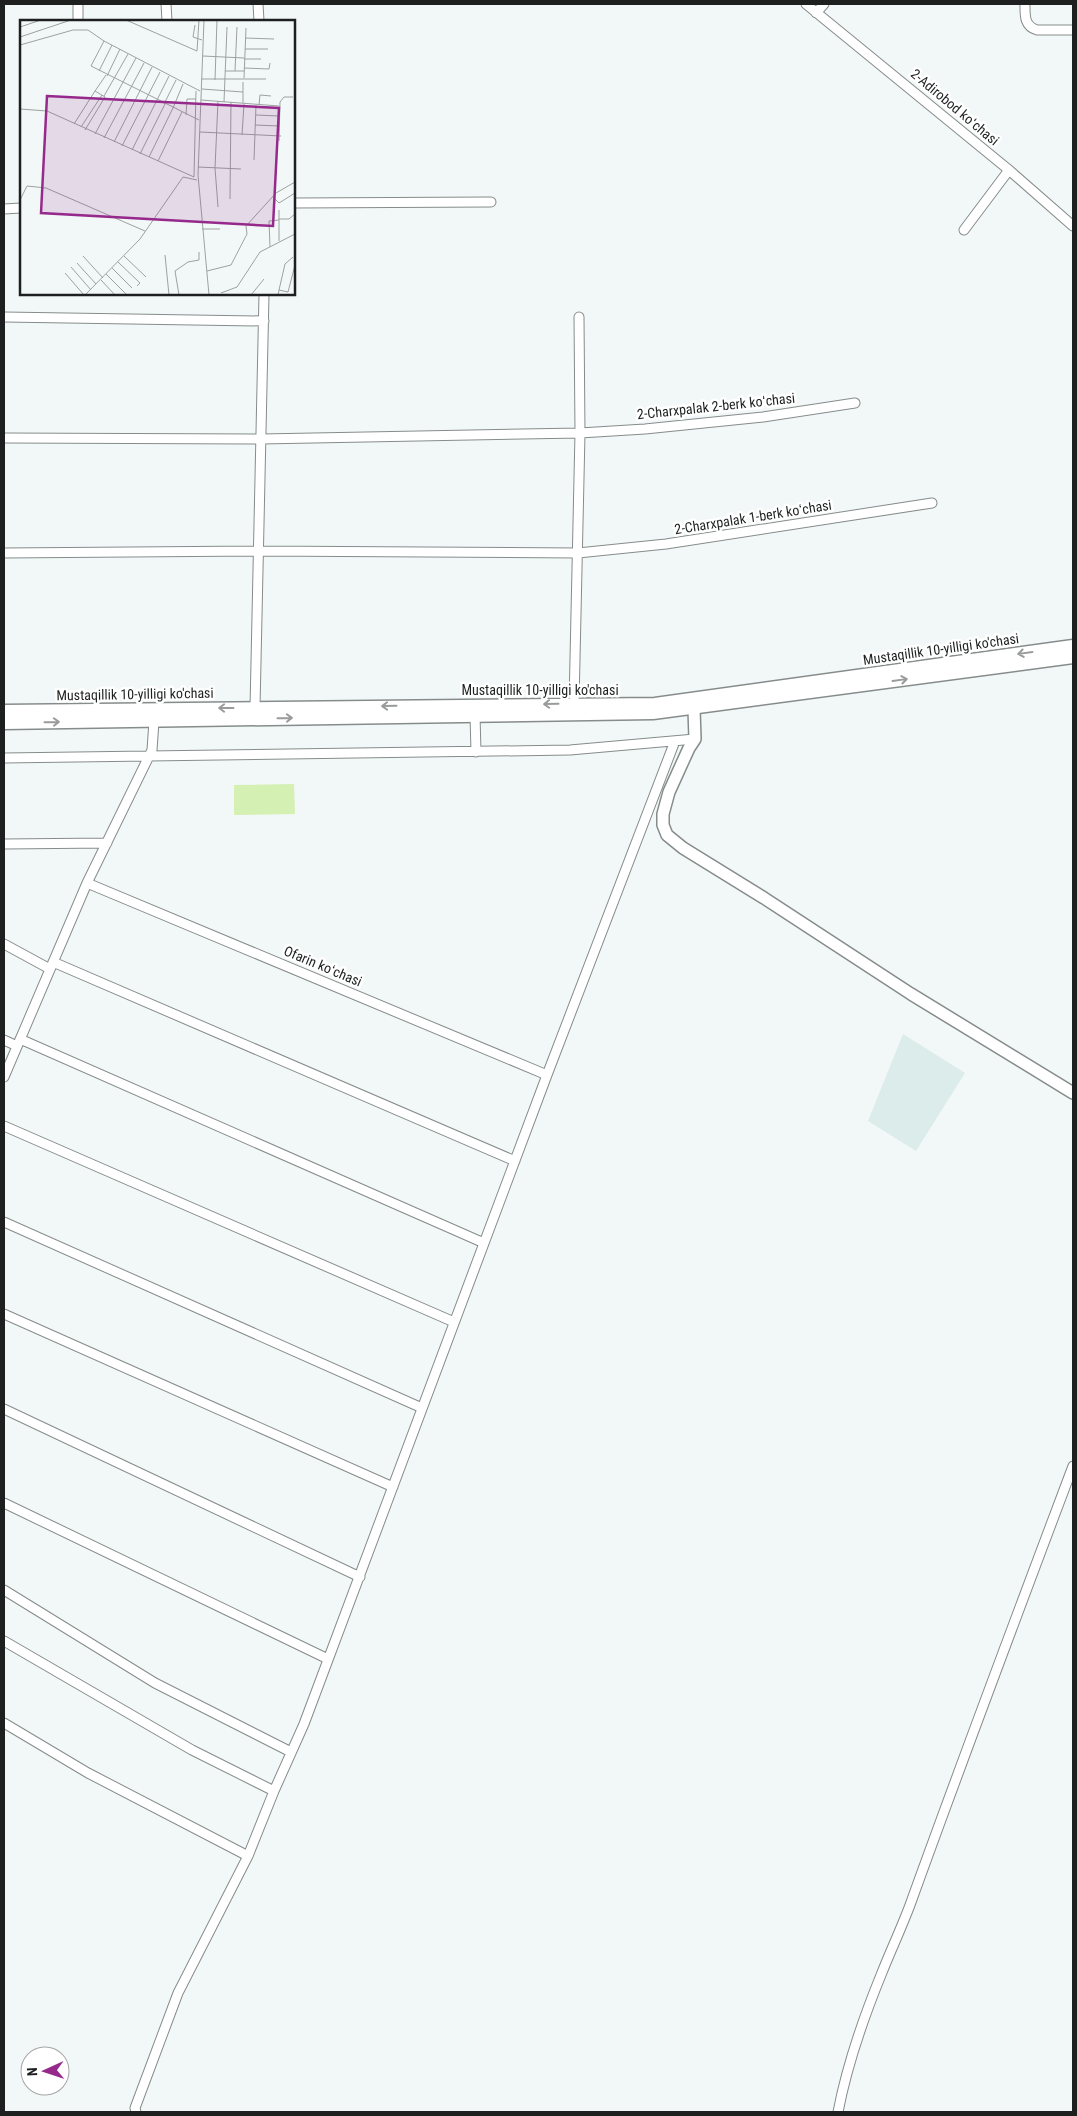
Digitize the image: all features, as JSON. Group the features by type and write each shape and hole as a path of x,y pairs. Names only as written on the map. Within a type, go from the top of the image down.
{"main road":[{"name":"Mustaqillik 10-yilligi ko'chasi","path":"4,710 655,704 1073,646"},
{"name":"Mustaqillik 10-yilligi ko'chasi","path":"4,723 154,726 476,720 653,713 1073,657"}],"street":[{"path":"78,4 78,20"},
{"path":"166,4 166,20"},
{"path":"258,4 259,20"},
{"name":"2-Adirobod koʻchasi","path":"806,4 1009,170 1073,226"},
{"path":"816,12 824,4"},
{"path":"1025,4 1027,23 1032,29 1073,30"},
{"path":"964,230 1009,170"},
{"path":"295,203 491,202"},
{"path":"4,209 20,208"},
{"path":"255,708 264,295"},
{"path":"4,317 264,321"},
{"path":"574,704 580,432 579,317"},
{"name":"2-Charxpalak 2-berk koʻchasi","path":"4,438 261,438 580,432 645,429 763,417 855,403"},
{"name":"2-Charxpalak 1-berk koʻchasi","path":"4,553 259,551 578,553 666,544 932,502"},
{"path":"694,708 695,739 677,774 665,807 663,825 668,836 682,848 764,898 911,994 1073,1094"},
{"path":"476,720 476,752"},
{"path":"4,1077 87,883 150,754 154,726"},
{"path":"4,758 150,754 570,750 695,739"},
{"path":"136,2112 135,2108 149,2068 178,1992 248,1856 304,1724 547,1075 675,741"},
{"path":"4,844 107,843"},
{"name":"Ofarin koʻchasi","path":"87,883 547,1075"},
{"path":"4,944 515,1160"},
{"path":"4,1040 19,1042 484,1243"},
{"path":"4,1126 454,1322"},
{"path":"4,1222 422,1408"},
{"path":"4,1314 392,1487"},
{"path":"4,1409 360,1577"},
{"path":"838,2112 859,2033 881,1975 899,1935 984,1701 1073,1466"},
{"path":"4,1503 328,1659"},
{"path":"4,1590 156,1683 291,1752"},
{"path":"4,1641 192,1750 274,1791"},
{"path":"4,1723 88,1773 248,1856"}],"shaded area":[{"path":"903,1034 965,1073 916,1151 868,1121"}],"green space":[{"path":"294,784 295,814 234,815 234,785"}]}
